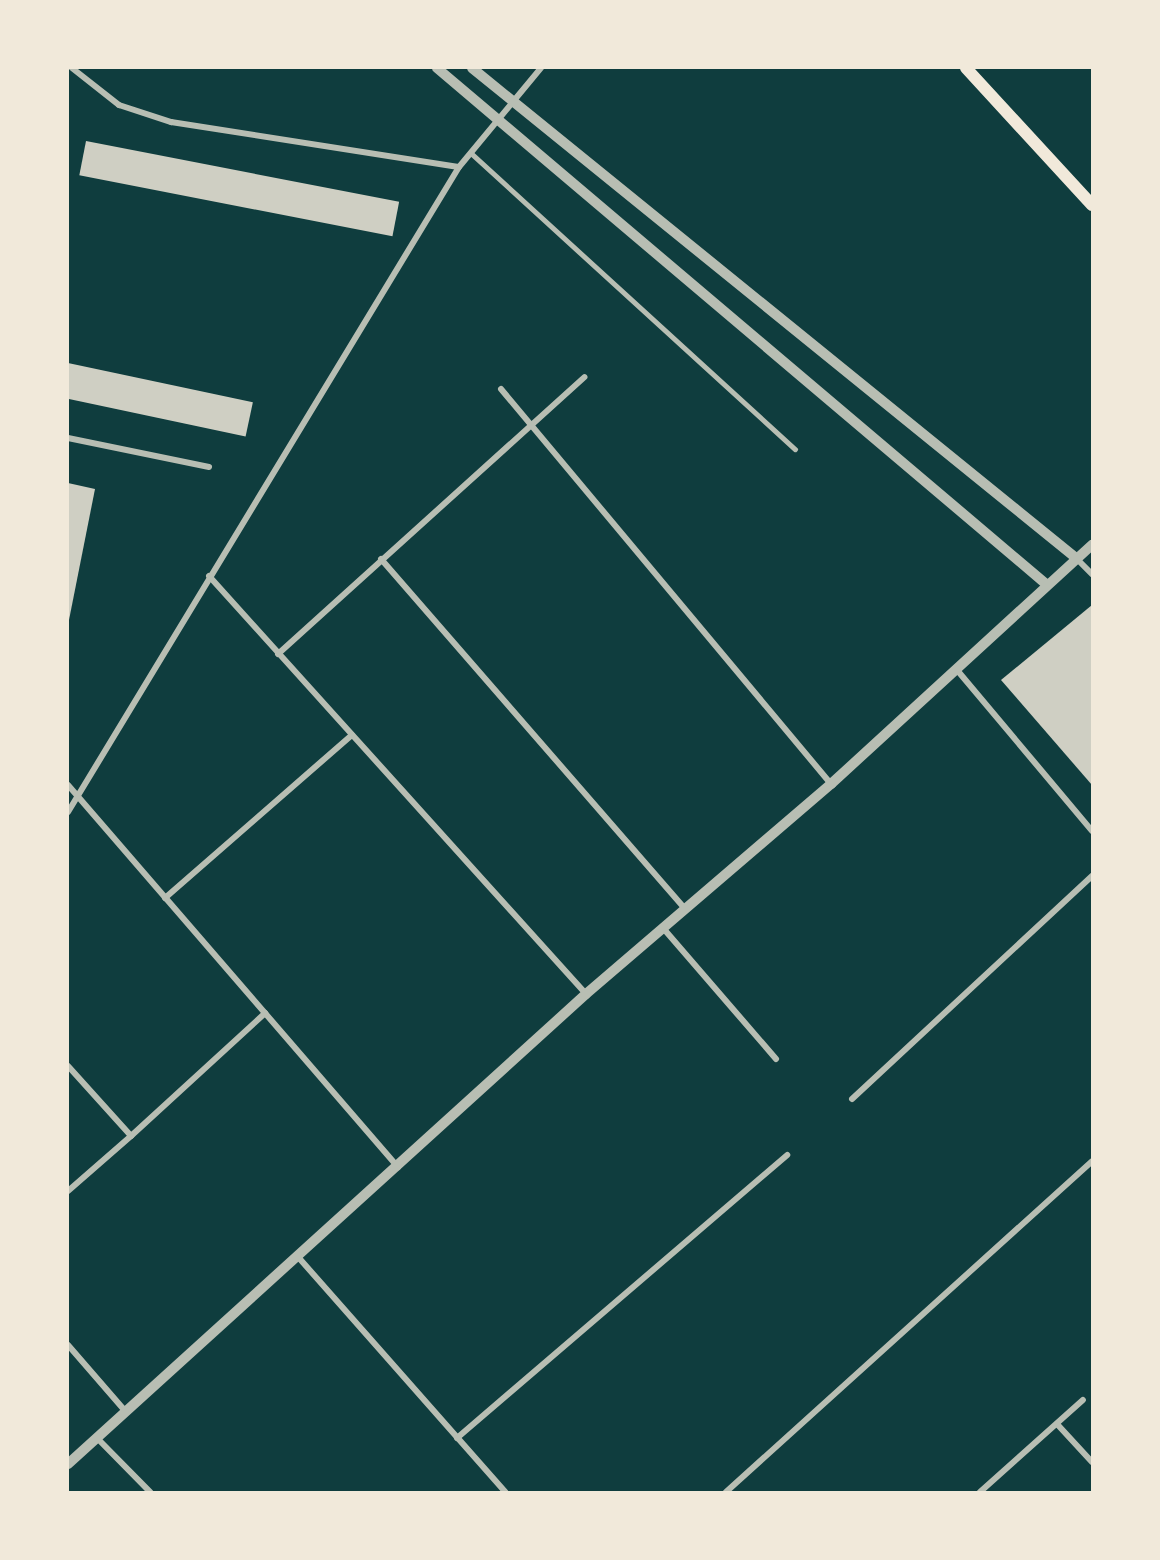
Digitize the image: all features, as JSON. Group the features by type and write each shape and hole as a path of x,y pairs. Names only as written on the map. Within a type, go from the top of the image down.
{"main road":[{"path":"966,68 1092,205"}],"street":[{"path":"72,68 119,105 171,122 459,167"},
{"path":"437,68 500,119 1046,584"},
{"path":"472,68 1076,558 1092,574"},
{"path":"68,812 459,167 541,68"},
{"path":"278,654 585,377"},
{"path":"501,388 831,784"},
{"path":"68,438 209,466"},
{"path":"68,1464 299,1258 586,994 831,784 957,670 1046,584 1092,545"},
{"path":"381,559 684,908"},
{"path":"209,576 586,994"},
{"path":"957,670 1092,831"},
{"path":"165,898 352,735"},
{"path":"68,784 398,1168"},
{"path":"852,1100 1092,876"},
{"path":"663,927 776,1059"},
{"path":"68,1191 265,1013"},
{"path":"68,1066 131,1136"},
{"path":"457,1438 787,1155"},
{"path":"726,1492 1092,1161"},
{"path":"299,1258 505,1492"},
{"path":"68,1345 126,1412"},
{"path":"980,1492 1083,1400"},
{"path":"1057,1424 1092,1462"},
{"path":"97,1438 150,1492"}],"lane":[{"path":"471,153 795,449"}],"building":[{"path":"86,141 399,202 392,236 79,175"},
{"path":"68,363 253,402 246,437 68,399"},
{"path":"68,483 95,489 69,620 68,620"},
{"path":"1092,605 1092,785 1001,680"}]}
